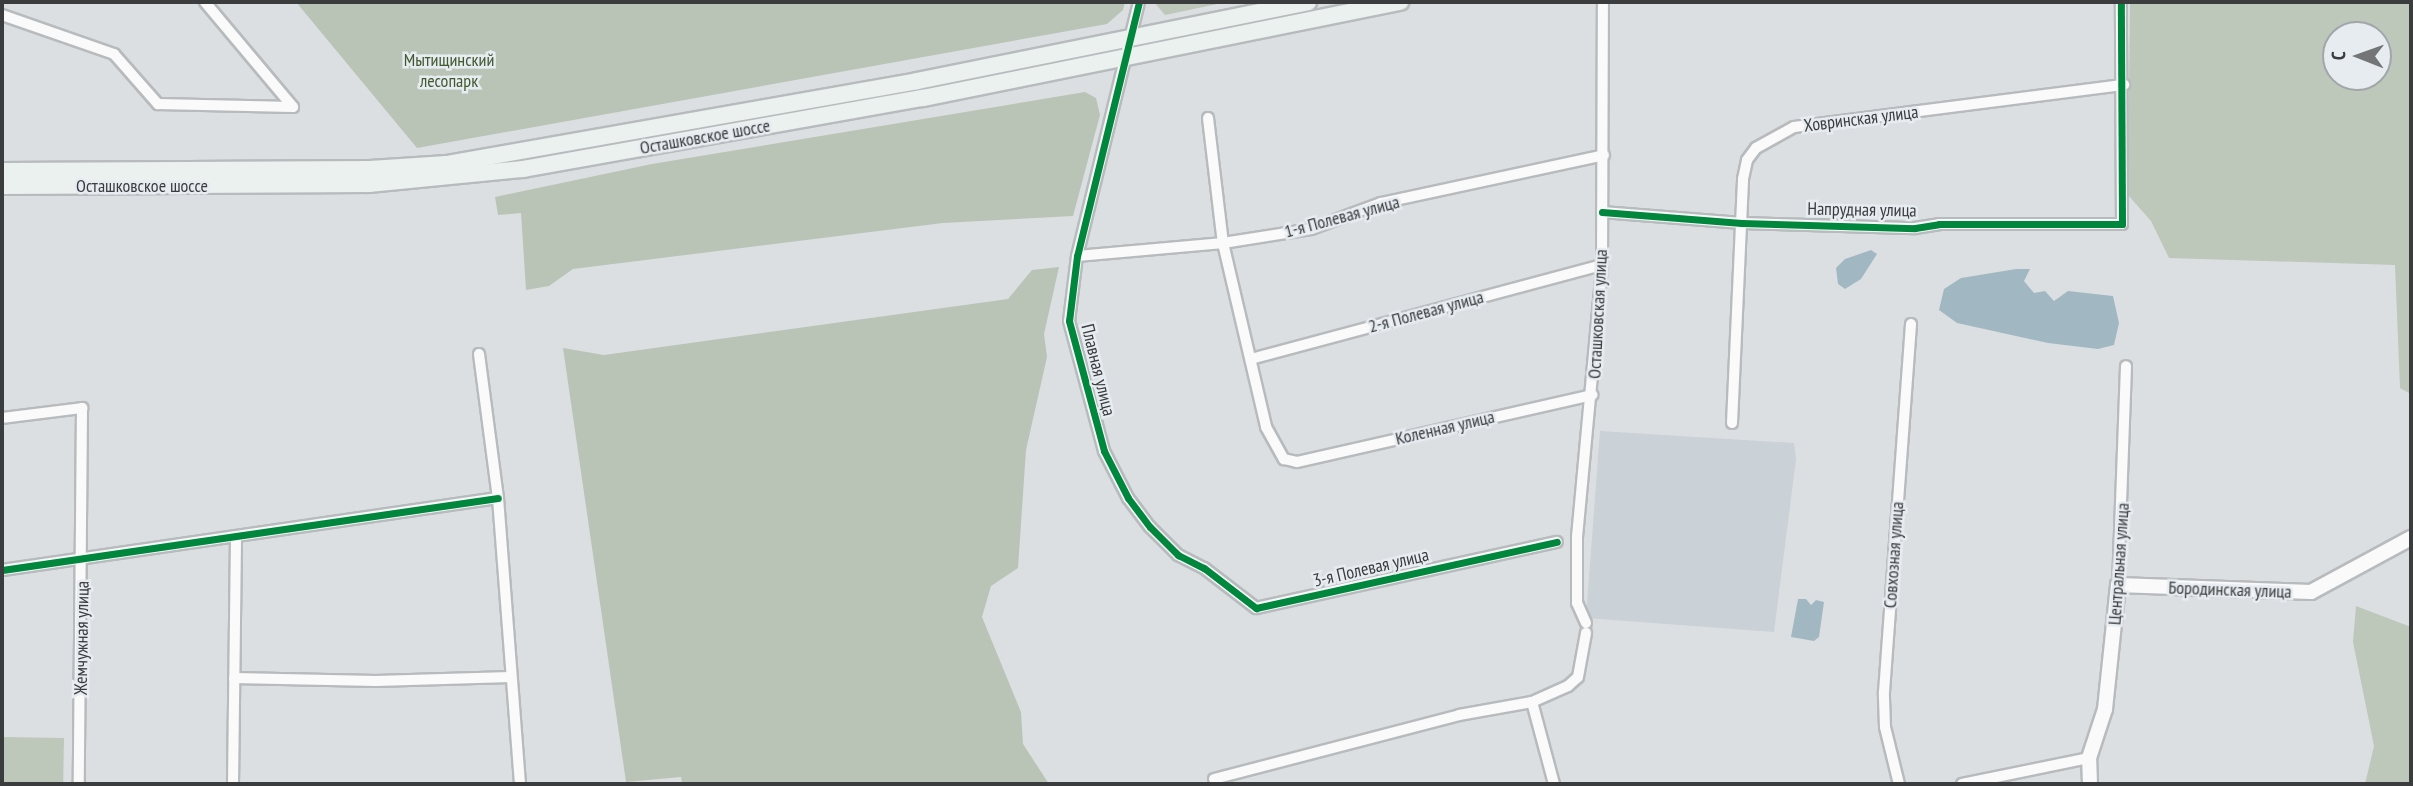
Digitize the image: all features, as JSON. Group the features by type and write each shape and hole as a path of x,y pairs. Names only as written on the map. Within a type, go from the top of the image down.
{"main road":[{"name":"Осташковское шоссе","path":"2,171 370,169 447,164 917,81 1308,2"},
{"name":"Осташковское шоссе","path":"2,186 369,184 449,178 1125,60 1400,2"}],"street":[{"path":"2,15 114,54 158,104 293,107 205,2"},
{"name":"Плавная улица","path":"1139,2 1077,257 1069,321 1104,451 1128,498 1150,527 1178,555 1204,568"},
{"name":"Осташковская улица","path":"1532,702 1578,677 1586,628 1577,603 1577,537 1593,395 1602,265 1603,2"},
{"path":"2122,2 2124,85"},
{"name":"Ховринская улица","path":"1732,423 1746,160 1756,148 1785,131 2124,85"},
{"name":"Напрудная улица","path":"1602,212 1742,223 1915,228 1939,224 2122,224 2124,85"},
{"path":"1208,118 1223,243 1251,359"},
{"name":"1-я Полевая улица","path":"1077,257 1223,243 1311,229 1381,203 1604,155"},
{"name":"2-я Полевая улица","path":"1251,359 1602,265"},
{"name":"Совхозная улица","path":"1899,784 1885,727 1884,692 1911,324"},
{"path":"479,354 498,498 520,784"},
{"name":"Коленная улица","path":"1251,359 1266,427 1284,459 1297,462 1593,395"},
{"name":"Центральная улица","path":"2090,784 2088,758 2105,709 2118,586 2126,366"},
{"name":"Жемчужная улица","path":"2,418 82,408 83,558 79,784"},
{"path":"2,570 498,498"},
{"path":"233,784 236,536"},
{"name":"Бородинская улица","path":"2118,586 2311,592 2411,538"},
{"name":"3-я Полевая улица","path":"1204,568 1256,608 1557,542"},
{"path":"234,678 376,681 511,677"},
{"path":"1214,779 1460,716 1532,702 1554,784"},
{"path":"1962,784 2088,758"}],"shaded area":[{"path":"1154,2 1227,2 1165,15"},
{"path":"2130,2 2411,2 2411,394 2400,388 2395,265 2169,258 2151,221 2128,195"},
{"path":"1600,431 1794,443 1796,459 1774,632 1586,618"},
{"path":"2356,606 2411,627 2411,784 2365,784 2374,746 2353,642"},
{"path":"2,737 64,738 63,783 2,782"}],"green space":[{"name":"Мытищинский лесопарк","path":"296,2 1125,2 1123,10 1107,24 417,148"},
{"path":"1085,92 1096,98 1100,115 1073,216 943,223 573,269 549,286 526,290 521,213 498,215 495,197 652,164"},
{"path":"1059,267 1044,334 1047,357 1026,450 1018,568 991,586 982,617 1021,712 1023,744 1049,784 682,784 681,777 626,782 563,348 604,355 1008,299 1032,270"}],"water":[{"path":"1871,250 1877,254 1861,279 1845,289 1838,284 1836,268 1845,259"},
{"path":"2030,269 2024,281 2034,293 2045,291 2054,301 2068,291 2113,296 2119,323 2114,345 2098,349 2048,343 1957,323 1939,310 1944,289 1961,278"},
{"path":"1798,599 1806,599 1811,605 1816,600 1824,602 1819,637 1814,641 1791,637"}],"cycle path":[{"path":"1139,2 1077,256 1069,321 1104,451 1128,498 1150,527 1178,555 1204,568 1256,608 1557,542"},
{"path":"1602,212 1742,223 1915,228 1939,224 2122,224 2121,2"},
{"path":"2,570 498,498"}]}
